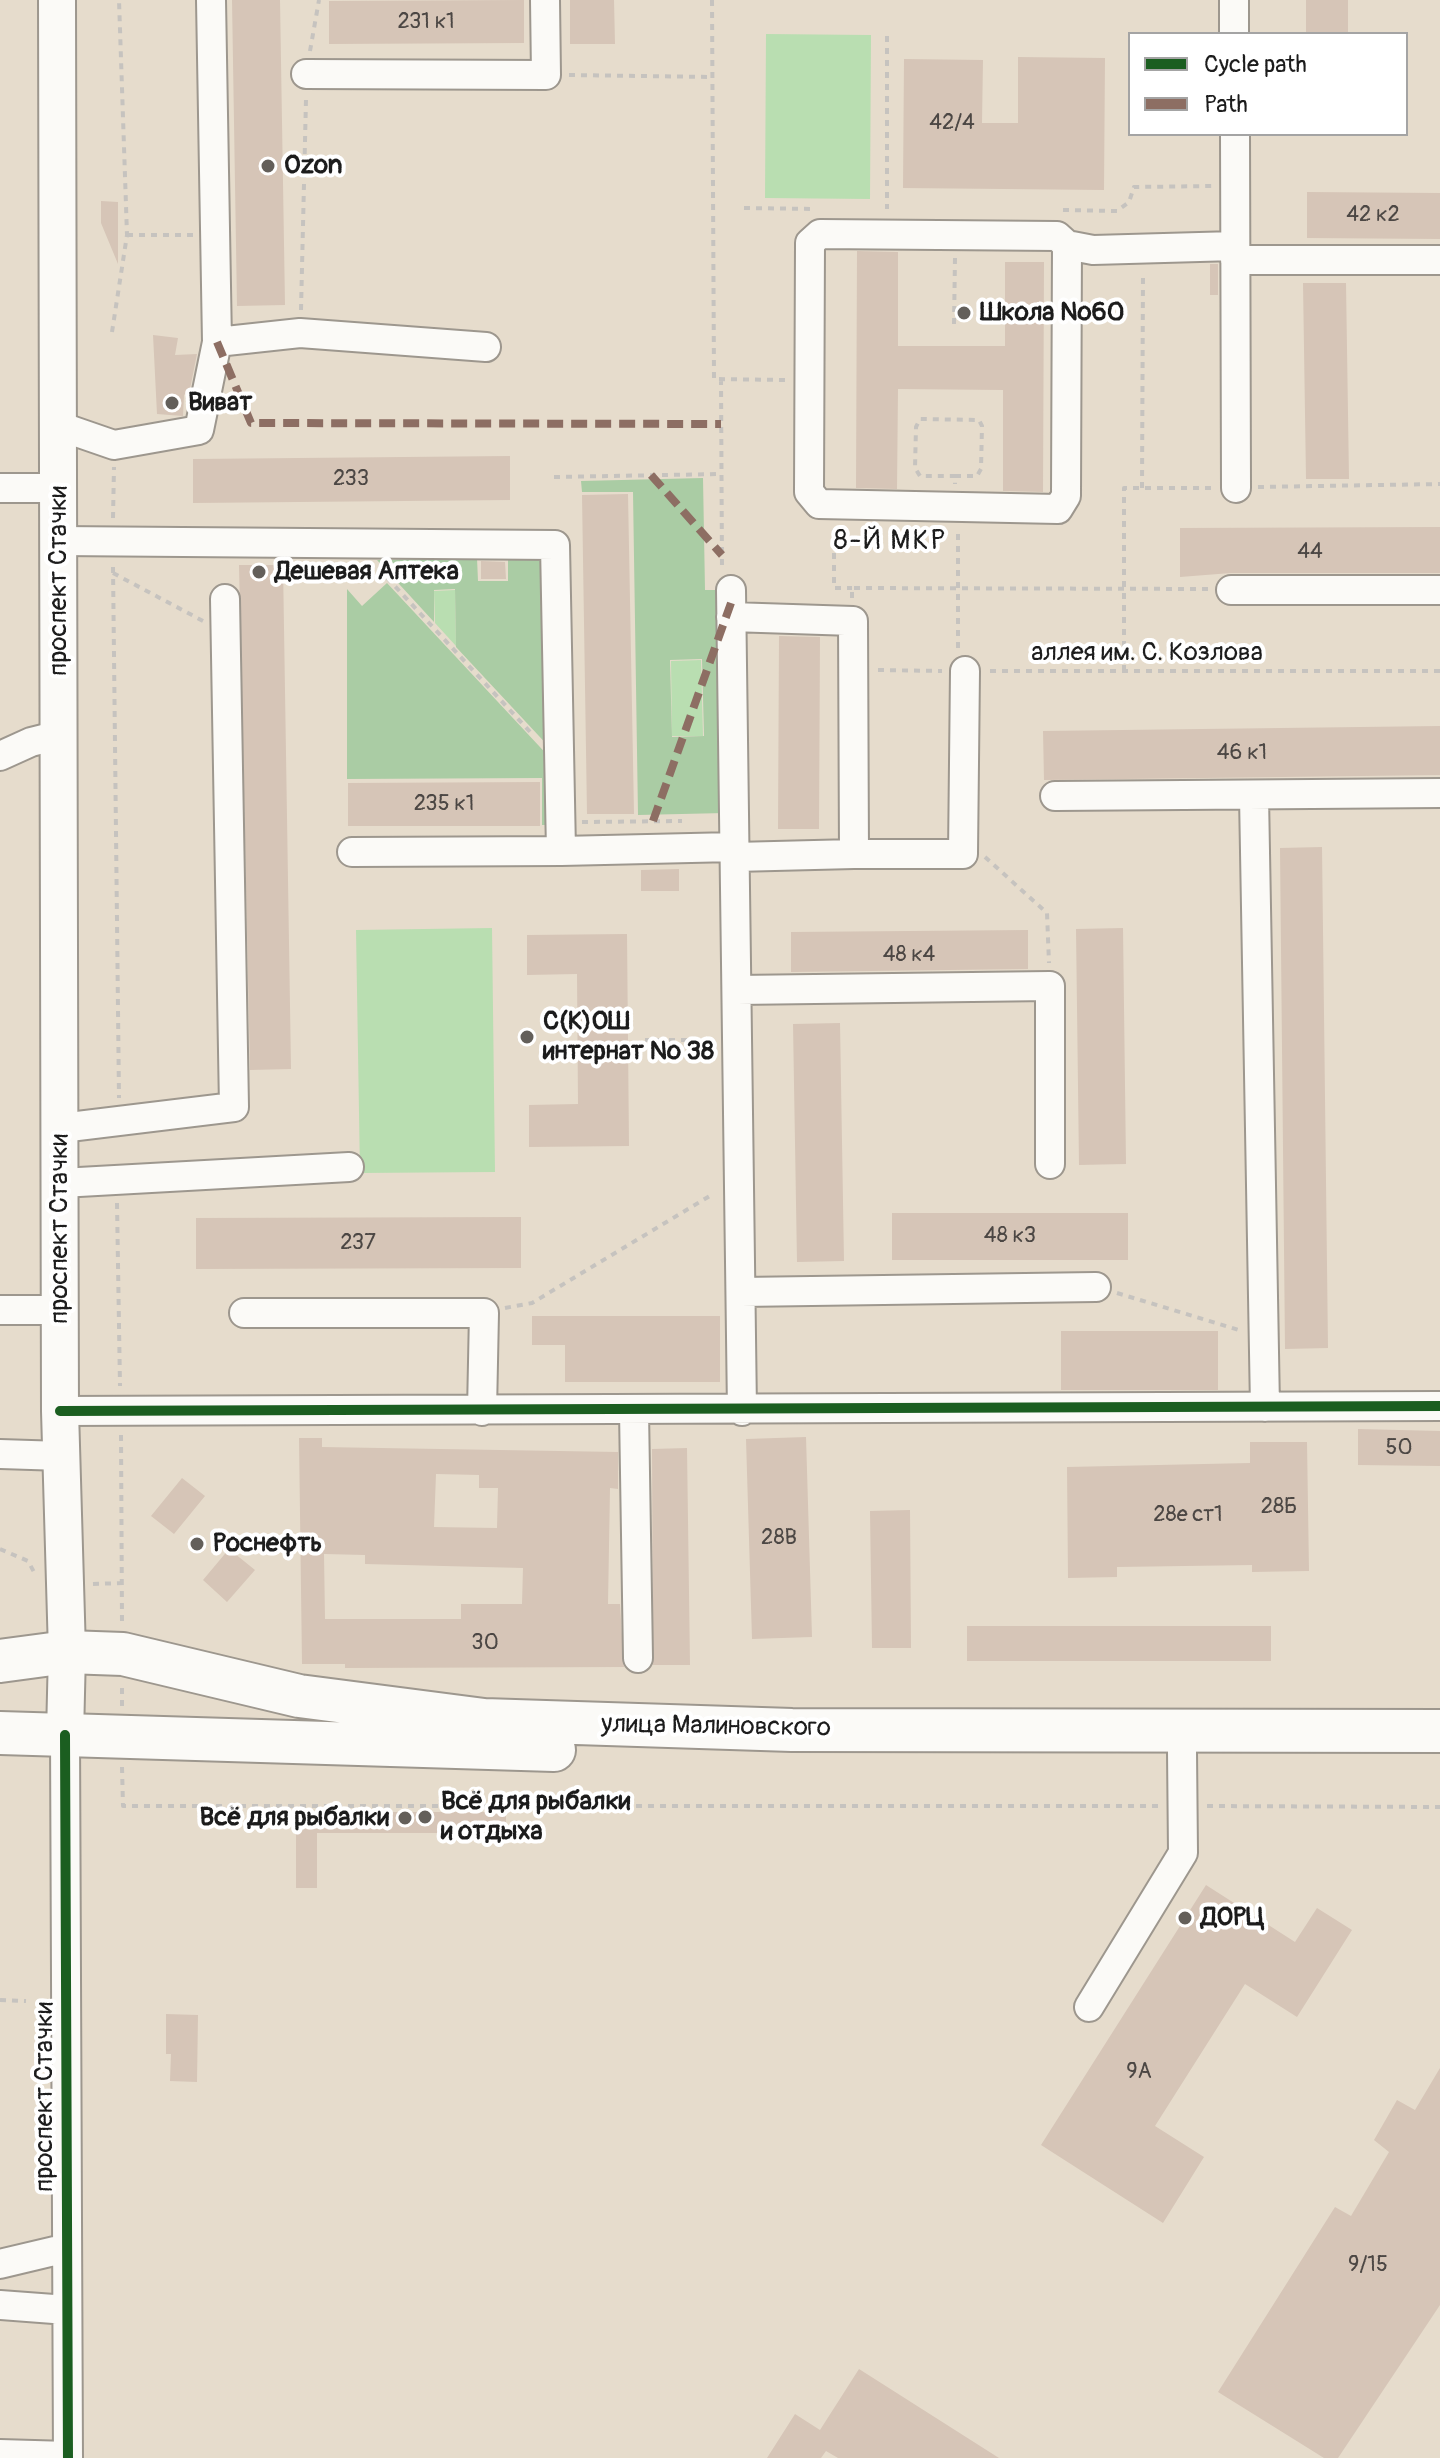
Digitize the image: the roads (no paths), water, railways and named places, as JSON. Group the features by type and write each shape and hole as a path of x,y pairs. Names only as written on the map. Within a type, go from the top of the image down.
{"highway":[{"name":"улица Малиновского","path":"0,1661 67,1652 123,1654 299,1696 484,1720 792,1730 1440,1731"},
{"name":"улица Малиновского","path":"0,1733 484,1750 1182,1751 1440,1756"}],"main road":[{"name":"проспект Стачки","path":"57,0 60,1411 67,1652 65,1735"}],"street":[{"path":"59,426 114,445 199,430 217,342 211,0"},
{"path":"306,74 546,75 545,0"},
{"path":"1234,0 1234,32"},
{"path":"1235,136 1236,488"},
{"path":"1067,245 1066,496 1058,509 819,504 809,492 809,380 810,243 820,234 1057,236 1067,245 1093,250 1143,249 1440,260"},
{"path":"217,342 300,333 486,347"},
{"path":"0,488 59,488"},
{"path":"59,541 555,545 560,837"},
{"path":"1231,590 1440,590"},
{"path":"61,1128 234,1107 225,599"},
{"path":"742,1411 731,603 853,621 854,854"},
{"path":"352,852 560,837 734,841 854,854 963,854 965,671"},
{"path":"0,756 59,735"},
{"path":"1055,796 1440,793"},
{"path":"1254,796 1265,1407"},
{"path":"737,990 1050,986 1050,1164"},
{"path":"61,1183 349,1167"},
{"path":"741,1292 1096,1287"},
{"path":"0,1310 60,1310"},
{"path":"244,1313 484,1313 482,1411"},
{"path":"60,1411 742,1411 1440,1406"},
{"path":"634,1411 638,1658"},
{"path":"0,1454 62,1456"},
{"name":"проспект Стачки","path":"65,1735 68,2457"},
{"path":"1089,2007 1183,1853 1182,1751"},
{"path":"0,2264 67,2248"},
{"path":"0,2305 67,2310"},
{"path":"0,2454 68,2457"}],"place":[{"name":"Ozon","path":"268,166"},
{"name":"Школа №60","path":"964,313"},
{"name":"Виват","path":"172,403"},
{"name":"Дешевая Аптека","path":"259,572"},
{"name":"С(К)ОШ интернат № 38","path":"527,1037"},
{"name":"Роснефть","path":"197,1544"},
{"name":"Всё для рыбалки и отдыха","path":"425,1817"},
{"name":"Всё для рыбалки","path":"405,1818"},
{"name":"ДОРЦ","path":"1185,1918"}],"district":[{"name":"8-Й МКР","path":"890,542"}]}
